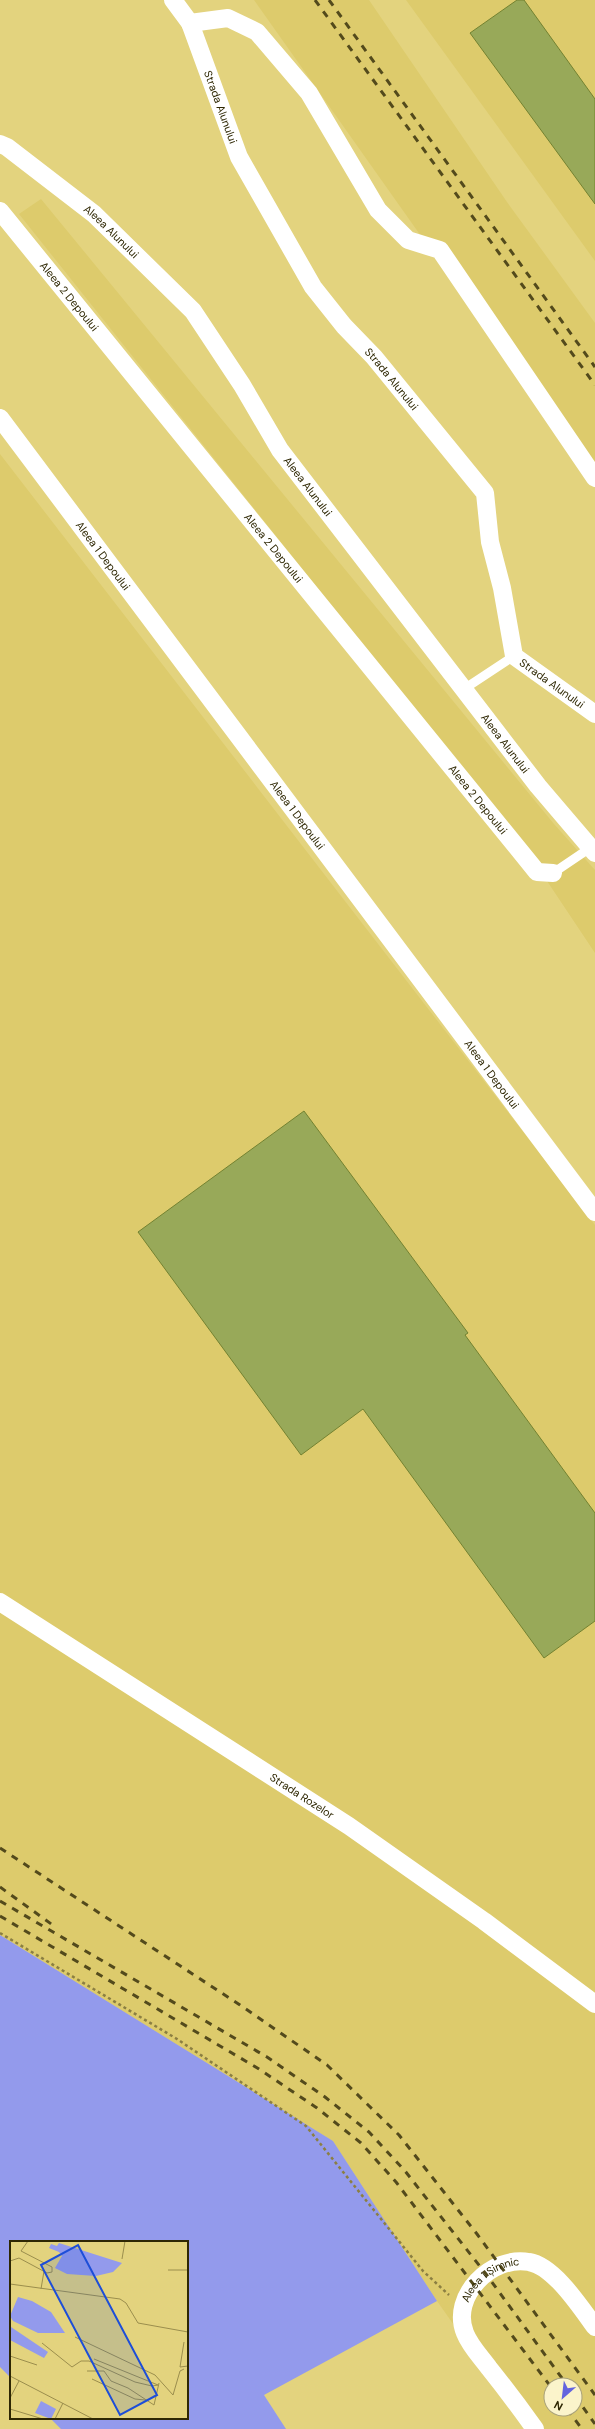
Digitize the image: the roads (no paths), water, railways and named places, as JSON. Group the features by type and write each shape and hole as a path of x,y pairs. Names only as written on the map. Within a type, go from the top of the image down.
{"street":[{"name":"Strada Alunului","path":"173,0 190,24 240,157 313,287 344,326 374,357 485,493 490,542 502,588 514,656 595,714"},
{"path":"190,24 228,18 257,32 309,93 378,210 408,240 440,250 595,478"},
{"name":"Aleea Alunului","path":"0,144 7,147 94,214 193,311 242,385 280,450 538,786 593,850"},
{"name":"Aleea 2 Depoului","path":"0,212 537,872 553,873"},
{"name":"Aleea 1 Depoului","path":"0,418 595,1212"},
{"name":"Strada Rozelor","path":"0,1602 349,1826 484,1920 595,2004"},
{"name":"Aleea 1 Șimnic","path":"535,2429 464,2332 463,2308 470,2290 486,2274 508,2263 529,2262 546,2271 566,2289 595,2327"}],"lane":[{"path":"464,689 514,656"},
{"path":"553,873 593,850"}],"railway":[{"path":"315,0 595,385"},
{"path":"329,0 595,367"},
{"path":"0,1848 240,2005 327,2065 399,2135 477,2234 595,2395"},
{"path":"0,1887 54,1926"},
{"path":"0,1901 267,2057 325,2097 369,2132 405,2171 486,2274 561,2377"},
{"path":"0,1916 259,2069 317,2108 361,2143 396,2182 543,2377"},
{"path":"583,2407 595,2424"},
{"path":"573,2417 582,2429"}]}
